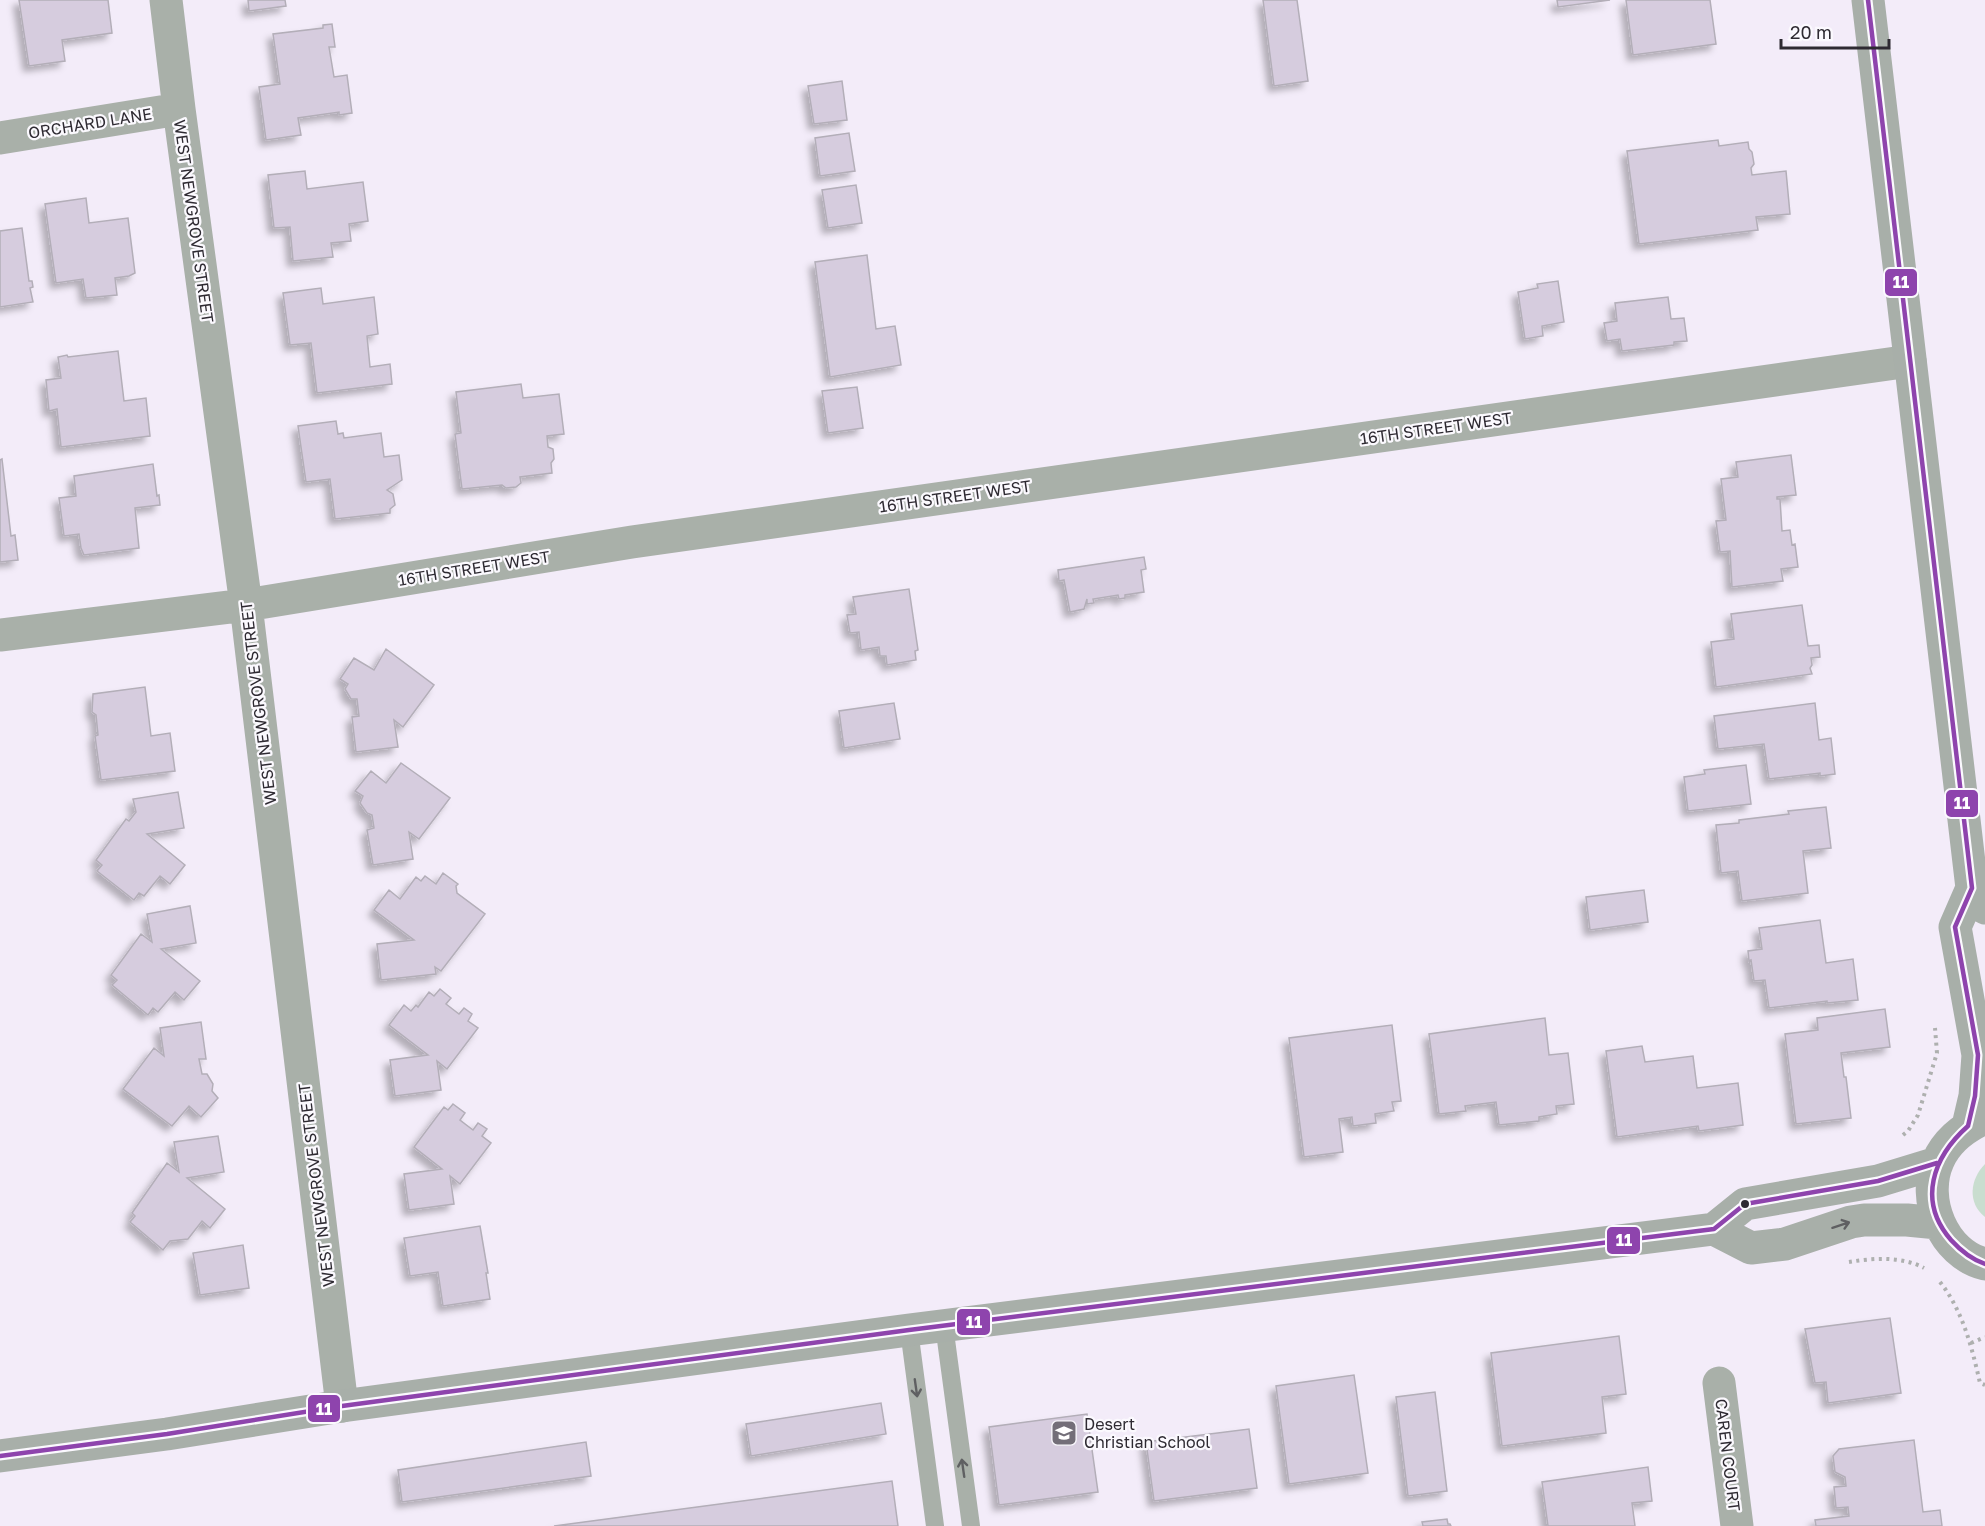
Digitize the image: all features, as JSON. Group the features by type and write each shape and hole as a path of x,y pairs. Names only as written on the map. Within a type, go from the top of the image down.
{"street":[{"name":"WEST NEWGROVE STREET","path":"166,0 246,604 342,1406"},
{"path":"1868,0 1910,361 1979,898 1955,927 1978,1055 1975,1096 1977,1122 1960,1132 1944,1150 1937,1162 1932,1183 1938,1223 1947,1238 1983,1269"},
{"name":"ORCHARD LANE","path":"0,138 179,109"},
{"name":"16TH STREET WEST","path":"0,635 246,604 632,542 1910,361"},
{"path":"0,1456 167,1434 342,1406 944,1325 1714,1229 1745,1204 1751,1202 1878,1181 1937,1162"},
{"path":"1714,1229 1751,1248 1785,1244 1851,1222 1864,1220 1938,1223"},
{"name":"CAREN COURT","path":"1719,1383 1737,1526"}],"lane":[{"path":"944,1325 971,1526"},
{"path":"909,1330 935,1526"}],"path":[{"path":"1901,1137 1908,1131 1918,1115 1937,1053"},
{"path":"1848,1262 1866,1259 1905,1260 1928,1270"},
{"path":"1934,1274 1951,1296 1971,1343 1983,1384"},
{"path":"1971,1343 1985,1337"}],"green space":[{"path":"1985,1164 1985,1217 1975,1205 1973,1191 1976,1177"}],"building":[{"path":"19,0 108,0 112,33 62,40 65,61 29,66"},
{"path":"248,0 285,0 286,6 249,11"},
{"path":"1263,0 1297,0 1308,81 1274,86"},
{"path":"1557,0 1610,0 1558,7"},
{"path":"1626,0 1710,0 1716,44 1633,55"},
{"path":"332,24 335,47 329,47 334,77 347,75 352,113 339,115 339,112 298,118 301,135 266,140 259,87 280,84 273,34 323,28 323,25"},
{"path":"842,81 847,120 814,124 808,86"},
{"path":"849,133 855,171 820,176 815,138"},
{"path":"1718,140 1719,146 1748,142 1754,164 1751,168 1752,175 1786,171 1790,214 1756,217 1758,230 1639,244 1627,151"},
{"path":"305,171 307,189 363,182 368,221 349,224 351,241 331,243 333,257 293,261 290,227 274,228 268,175"},
{"path":"856,185 862,223 828,228 822,190"},
{"path":"86,198 89,223 128,218 135,273 115,278 117,295 86,298 83,279 56,283 45,204"},
{"path":"22,228 29,281 32,281 33,287 30,288 33,302 0,307 0,231"},
{"path":"867,255 876,329 895,326 901,365 830,377 815,262"},
{"path":"1558,281 1564,322 1542,326 1543,336 1525,339 1518,292 1538,288 1537,284"},
{"path":"321,288 323,304 374,297 378,334 367,336 370,367 390,364 392,384 317,393 311,343 290,345 283,293"},
{"path":"1668,297 1671,319 1684,318 1687,341 1674,342 1674,345 1622,351 1620,339 1607,341 1604,323 1617,321 1615,303"},
{"path":"118,351 124,401 146,398 150,436 61,447 57,409 49,411 46,380 61,378 58,357"},
{"path":"521,384 523,398 559,394 564,434 547,436 548,447 553,449 552,473 520,477 521,483 516,487 506,488 502,485 462,489 455,434 461,433 456,392"},
{"path":"857,387 863,428 828,433 822,391"},
{"path":"336,421 338,434 343,433 344,438 381,433 384,457 399,455 402,480 387,490 393,494 395,505 390,509 390,513 335,519 330,479 306,482 298,426"},
{"path":"1791,455 1796,495 1777,497 1777,499 1780,499 1782,531 1790,530 1792,545 1795,544 1798,567 1781,569 1783,581 1732,587 1730,551 1720,552 1716,521 1726,520 1721,479 1738,477 1736,462"},
{"path":"2,459 11,536 15,535 18,560 0,562 0,460"},
{"path":"153,464 160,505 135,508 139,548 84,555 79,534 64,536 59,498 76,496 74,476"},
{"path":"1144,557 1146,569 1141,570 1144,592 1125,595 1125,598 1119,599 1118,595 1093,599 1094,603 1087,604 1087,599 1084,609 1070,612 1064,580 1059,581 1058,570"},
{"path":"909,589 918,650 915,651 916,660 887,665 886,656 880,656 879,647 861,650 859,632 850,633 847,615 856,614 853,597"},
{"path":"1802,605 1808,646 1819,645 1820,657 1811,658 1812,674 1716,687 1711,642 1734,639 1731,614"},
{"path":"386,649 434,685 403,727 394,720 398,747 356,752 352,717 359,716 357,699 351,699 345,689 348,684 340,679 354,658 374,670"},
{"path":"145,687 151,736 170,733 175,771 101,780 95,736 98,735 96,715 92,712 93,694"},
{"path":"894,703 900,739 844,748 839,711"},
{"path":"1815,703 1819,740 1831,738 1835,774 1820,776 1820,773 1769,779 1764,744 1718,749 1714,716"},
{"path":"401,763 450,798 419,839 409,832 413,859 373,865 367,830 374,828 372,815 367,813 360,803 363,796 355,791 371,771 386,783"},
{"path":"1746,765 1751,804 1688,811 1684,777 1705,774 1704,770"},
{"path":"178,792 184,828 147,834 185,865 170,884 160,876 144,896 139,893 134,900 97,871 102,865 96,860 126,819 129,821 136,812 133,799"},
{"path":"1826,807 1831,848 1803,851 1808,893 1742,901 1738,871 1721,873 1716,825 1789,814 1788,811"},
{"path":"443,873 458,884 457,893 485,914 441,971 435,967 436,974 381,980 377,944 414,940 374,910 389,890 400,899 416,877 421,881 425,876 436,884"},
{"path":"1644,890 1648,922 1590,930 1586,897"},
{"path":"190,906 196,943 161,949 200,981 184,1000 175,992 158,1012 153,1008 148,1015 112,985 117,980 111,975 141,934 152,942 147,914"},
{"path":"1820,920 1826,963 1853,959 1858,1000 1769,1008 1765,980 1754,981 1751,960 1749,961 1748,951 1762,949 1759,928"},
{"path":"440,989 451,998 446,1004 459,1014 464,1008 472,1014 468,1021 478,1028 447,1069 437,1061 441,1090 395,1096 390,1060 428,1055 389,1025 404,1005 411,1011 416,1005 418,1007 429,992 434,996"},
{"path":"1885,1009 1890,1047 1841,1053 1851,1118 1796,1124 1785,1034 1818,1030 1817,1018"},
{"path":"1545,1018 1549,1055 1568,1053 1574,1104 1556,1106 1557,1114 1539,1117 1539,1121 1499,1125 1496,1102 1465,1106 1466,1111 1439,1114 1429,1034"},
{"path":"201,1022 206,1059 199,1059 202,1074 207,1074 213,1084 212,1091 218,1098 201,1117 189,1106 172,1126 123,1089 154,1048 164,1056 160,1028"},
{"path":"1392,1025 1401,1101 1392,1102 1394,1111 1375,1114 1376,1123 1353,1126 1352,1117 1339,1119 1343,1152 1304,1157 1289,1038"},
{"path":"1642,1046 1645,1062 1693,1056 1697,1088 1738,1083 1743,1125 1699,1131 1698,1126 1617,1137 1606,1051"},
{"path":"453,1104 465,1113 460,1120 473,1130 478,1123 487,1129 482,1136 491,1143 460,1184 450,1176 454,1204 409,1210 404,1174 442,1169 414,1147 444,1107 448,1110"},
{"path":"218,1136 224,1172 187,1178 225,1209 210,1228 202,1221 188,1239 170,1241 163,1250 130,1222 135,1216 132,1213 167,1163 179,1172 174,1142"},
{"path":"480,1226 490,1299 443,1306 438,1272 410,1276 404,1238"},
{"path":"243,1245 249,1288 200,1295 193,1253"},
{"path":"1890,1318 1901,1393 1828,1403 1826,1382 1815,1383 1805,1329"},
{"path":"1619,1336 1626,1394 1602,1397 1606,1433 1502,1446 1491,1353"},
{"path":"1354,1375 1368,1473 1289,1484 1276,1386"},
{"path":"1435,1392 1447,1491 1408,1496 1396,1397"},
{"path":"881,1403 886,1434 751,1456 746,1424"},
{"path":"1087,1414 1098,1492 999,1505 989,1427"},
{"path":"1249,1429 1257,1488 1154,1501 1146,1442"},
{"path":"1914,1440 1923,1512 1940,1510 1942,1526 1816,1526 1815,1520 1849,1516 1848,1507 1836,1508 1834,1487 1846,1486 1845,1477 1835,1472 1833,1456 1839,1449"},
{"path":"586,1442 591,1476 402,1502 398,1470"},
{"path":"1648,1467 1652,1501 1632,1503 1635,1526 1548,1526 1542,1482"},
{"path":"892,1481 898,1526 554,1526"},
{"path":"1447,1519 1451,1526 1423,1526 1422,1522"}],"transit line":[{"name":"11","path":"1868,0 1972,888 1955,927 1978,1055 1975,1096 1968,1126"},
{"name":"11","path":"1968,1126 1956,1138 1938,1165 1932,1195 1934,1210 1951,1240 1975,1260 1985,1264"},
{"name":"11","path":"0,1456 167,1434 342,1406 909,1330 1714,1229 1745,1204 1878,1181 1937,1163"}],"place":[{"name":"Desert Christian School","path":"1064,1433"}]}
